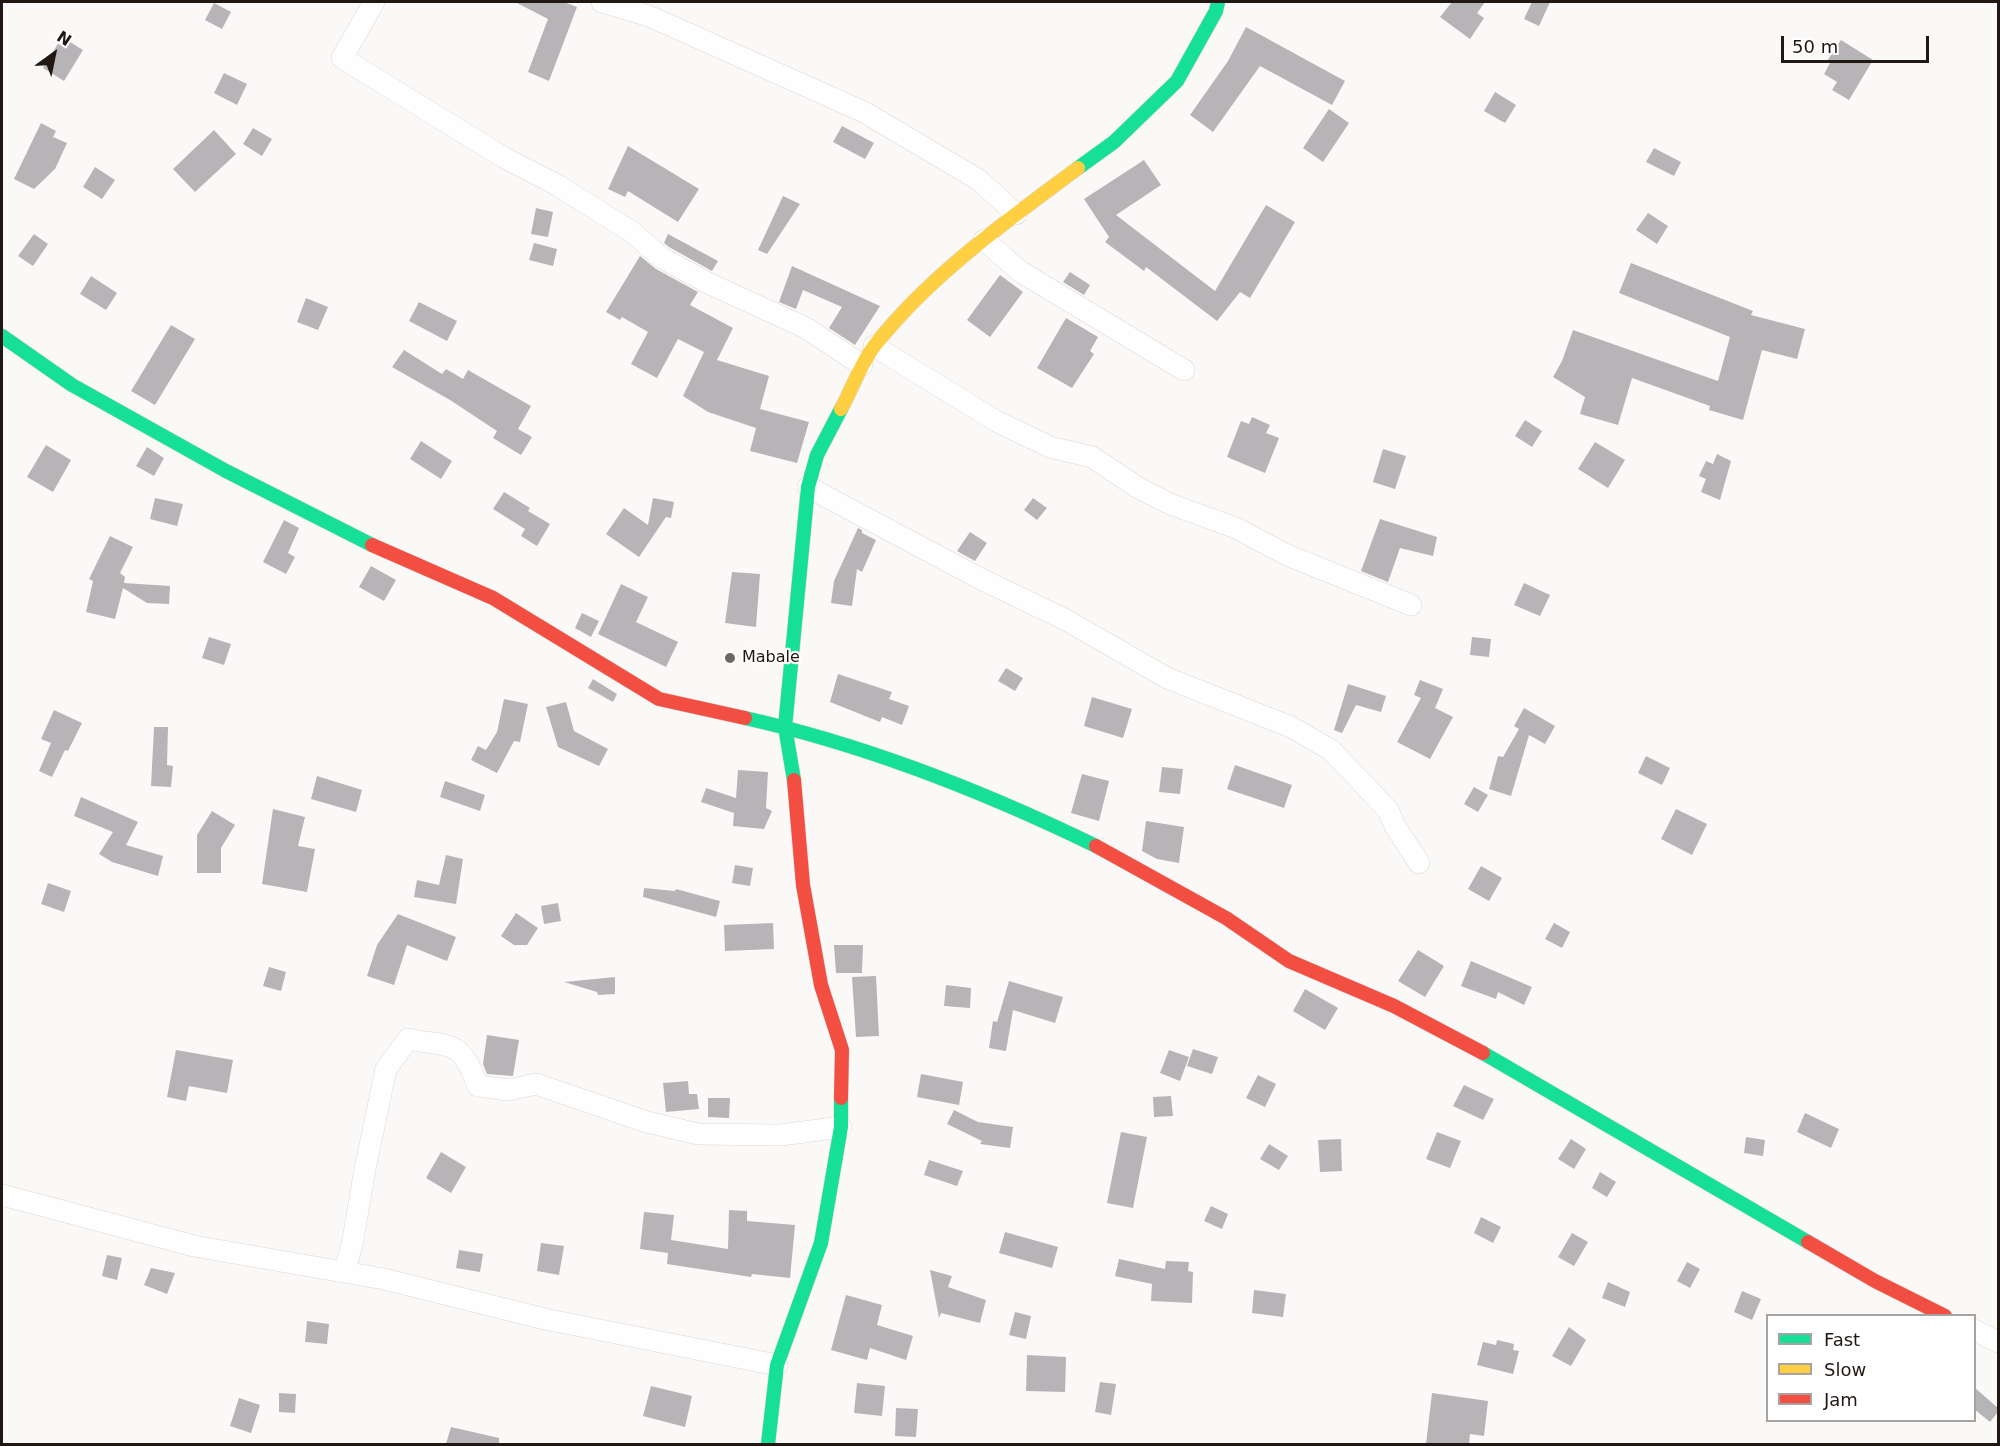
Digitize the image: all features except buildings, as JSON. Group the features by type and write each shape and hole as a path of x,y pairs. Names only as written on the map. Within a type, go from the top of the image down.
{"street":[{"path":"374,2 342,58 503,157 576,196 632,232 662,258 710,284 806,328 862,365"},
{"path":"602,2 649,16 864,112 979,180 1016,214"},
{"path":"768,1444 777,1365 821,1243 841,1127 842,1050 821,985 803,885 793,766 785,727 808,487 818,455 862,365 874,346 938,278 1016,214 1114,142 1177,81 1216,11 1218,2"},
{"path":"984,240 1021,272 1184,369"},
{"path":"2,336 72,385 226,471 363,541 486,594 659,699 785,727 907,767 1018,808 1105,850 1226,918 1289,961 1394,1006 1445,1032 1602,1120 1865,1275 1941,1314"},
{"path":"874,346 996,421 1050,447 1092,457 1137,487 1170,504 1236,528 1287,555 1412,605"},
{"path":"808,487 981,579 1066,620 1167,678 1291,727 1331,750 1389,810 1395,826 1419,863"},
{"path":"344,1272 352,1245 386,1069 408,1039 439,1042 458,1049 470,1065 478,1086 508,1090 536,1084 647,1122 698,1134 782,1135 841,1127"},
{"path":"2,1195 194,1246 384,1279 545,1319 777,1365"},
{"path":"1976,1331 1998,1342"}],"traffic: fast":[{"path":"1078,168 1114,142 1177,81 1216,11 1218,2"},
{"path":"2,336 72,385 226,471 372,545"},
{"path":"794,780 785,727 808,487 817,455 841,409"},
{"path":"745,718 835,742 924,772 1011,807 1096,846"},
{"path":"1483,1053 1808,1242"},
{"path":"768,1444 777,1365 821,1243 841,1127 841,1098"}],"traffic: slow":[{"path":"841,409 870,352 920,295 971,250 1078,168"}],"traffic: jam":[{"path":"372,545 493,598 659,699 745,718"},
{"path":"794,780 803,885 821,985 842,1050 841,1098"},
{"path":"1096,846 1226,918 1289,961 1394,1006 1483,1053"},
{"path":"1808,1242 1875,1281 1941,1314"}],"place":[{"name":"Mabale","path":"730,658"}]}
